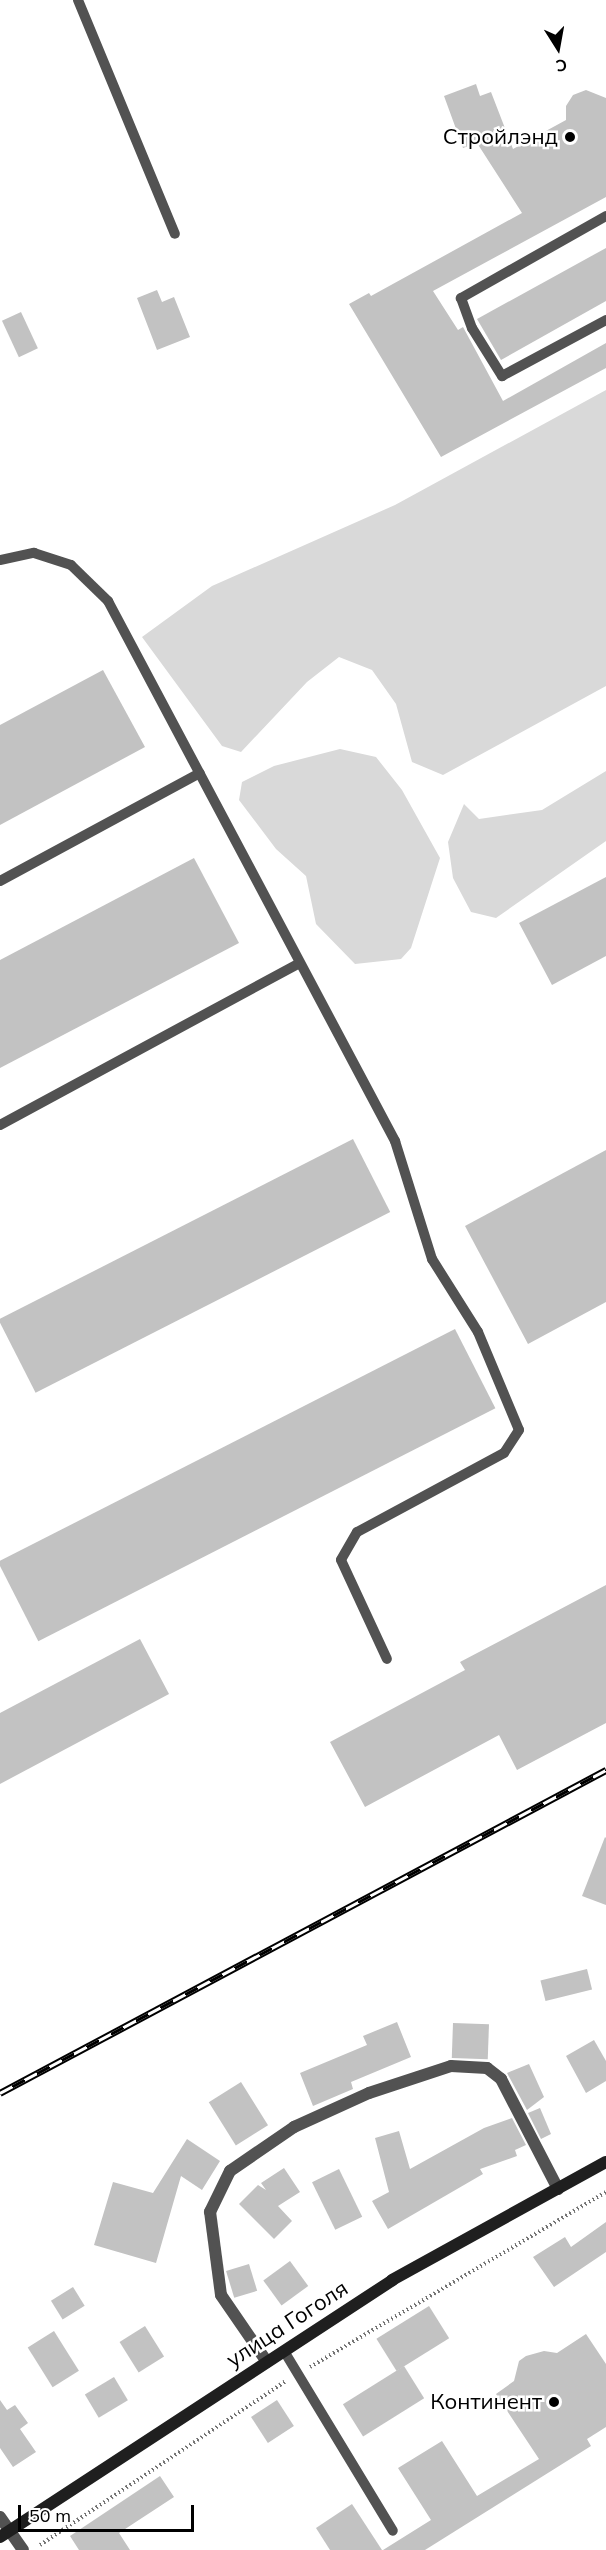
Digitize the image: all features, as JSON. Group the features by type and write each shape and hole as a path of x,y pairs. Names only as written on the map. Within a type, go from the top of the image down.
{"main road":[{"name":"улица Гоголя","path":"5,2534 392,2280 606,2162"}],"street":[{"path":"267,2362 221,2295 210,2212 230,2170 294,2127 369,2093 451,2066 487,2068 501,2079 558,2189"},
{"path":"0,2517 5,2534 23,2550"}],"lane":[{"path":"78,0 175,234"},
{"path":"606,216 461,298 472,328 502,376 606,320"},
{"path":"0,560 34,553 71,565 108,601 395,1141 432,1259 478,1332 519,1430 504,1453 357,1532 341,1560 387,1659"},
{"path":"0,881 200,773"},
{"path":"0,1125 299,963"},
{"path":"284,2351 393,2531"}],"path":[{"path":"32,2550 298,2374 606,2192"}],"shaded area":[{"path":"606,390 606,686 443,775 412,762 396,704 372,670 339,657 307,682 241,752 222,746 142,637 212,586 395,505"},
{"path":"340,749 376,757 402,790 440,858 411,948 401,959 355,964 316,924 306,876 276,849 239,800 242,782 274,766"},
{"path":"606,771 606,841 496,918 471,912 453,878 448,842 464,804 479,819 542,810"}],"building":[{"path":"476,84 480,96 491,92 513,149 566,120 566,106 573,95 586,90 606,98 606,197 433,291 458,330 463,327 503,401 606,343 606,368 441,457 349,304 369,293 371,296 522,213 477,143 463,148 444,96"},
{"path":"606,248 606,301 501,360 477,319"},
{"path":"157,290 162,302 174,297 190,337 157,350 137,298"},
{"path":"21,312 38,348 19,357 2,321"},
{"path":"103,670 145,747 0,825 0,725"},
{"path":"194,858 239,943 0,1068 0,960"},
{"path":"606,877 606,956 552,985 519,923"},
{"path":"353,1139 390,1212 36,1393 0,1319"},
{"path":"606,1150 606,1302 528,1344 465,1226"},
{"path":"455,1329 495,1408 38,1641 0,1566 0,1561"},
{"path":"606,1585 606,1723 517,1770 499,1735 365,1807 330,1742 465,1670 460,1662"},
{"path":"140,1639 169,1694 0,1784 0,1713"},
{"path":"606,1838 606,1905 582,1896"},
{"path":"587,1969 592,1989 546,2001 540,1981"},
{"path":"397,2022 411,2057 351,2082 353,2089 313,2106 300,2073 367,2045 363,2036"},
{"path":"453,2023 489,2024 488,2059 452,2058"},
{"path":"594,2040 606,2061 606,2081 586,2093 566,2056"},
{"path":"529,2064 544,2097 527,2110 507,2073"},
{"path":"241,2082 268,2125 236,2145 209,2102"},
{"path":"540,2108 551,2134 541,2139 528,2113"},
{"path":"512,2118 526,2145 515,2150 517,2156 480,2169 483,2174 388,2229 372,2201 389,2192 375,2138 399,2131 410,2169 484,2128"},
{"path":"187,2139 220,2161 202,2190 181,2176 156,2263 94,2245 113,2182 153,2193"},
{"path":"284,2168 300,2192 278,2206 292,2221 274,2239 239,2204 258,2185 266,2190 261,2183"},
{"path":"339,2169 362,2217 335,2230 312,2182"},
{"path":"606,2222 606,2252 554,2287 533,2257 565,2237 571,2247"},
{"path":"290,2261 308,2286 282,2305 263,2280"},
{"path":"249,2264 257,2291 234,2298 226,2271"},
{"path":"73,2287 85,2306 63,2319 51,2301"},
{"path":"429,2306 449,2338 397,2371 376,2339"},
{"path":"145,2326 164,2357 139,2372 120,2342"},
{"path":"54,2331 79,2371 53,2387 28,2347"},
{"path":"586,2334 606,2364 606,2427 587,2439 591,2446 425,2550 383,2550 431,2520 398,2468 442,2441 477,2496 539,2459 496,2394 514,2381 519,2361 526,2356 544,2351 557,2353"},
{"path":"404,2366 424,2398 363,2436 343,2404"},
{"path":"114,2377 128,2400 99,2418 85,2395"},
{"path":"0,2400 7,2410 15,2405 28,2423 20,2429 36,2452 13,2467 0,2448"},
{"path":"277,2400 294,2426 268,2443 251,2417"},
{"path":"160,2476 174,2497 119,2533 130,2550 79,2550 70,2536"},
{"path":"352,2504 382,2550 330,2550 316,2528"}],"railway":[{"path":"0,2093 606,1770"}],"place":[{"name":"Стройлэнд","path":"570,137"},
{"name":"Континент","path":"554,2402"}]}
